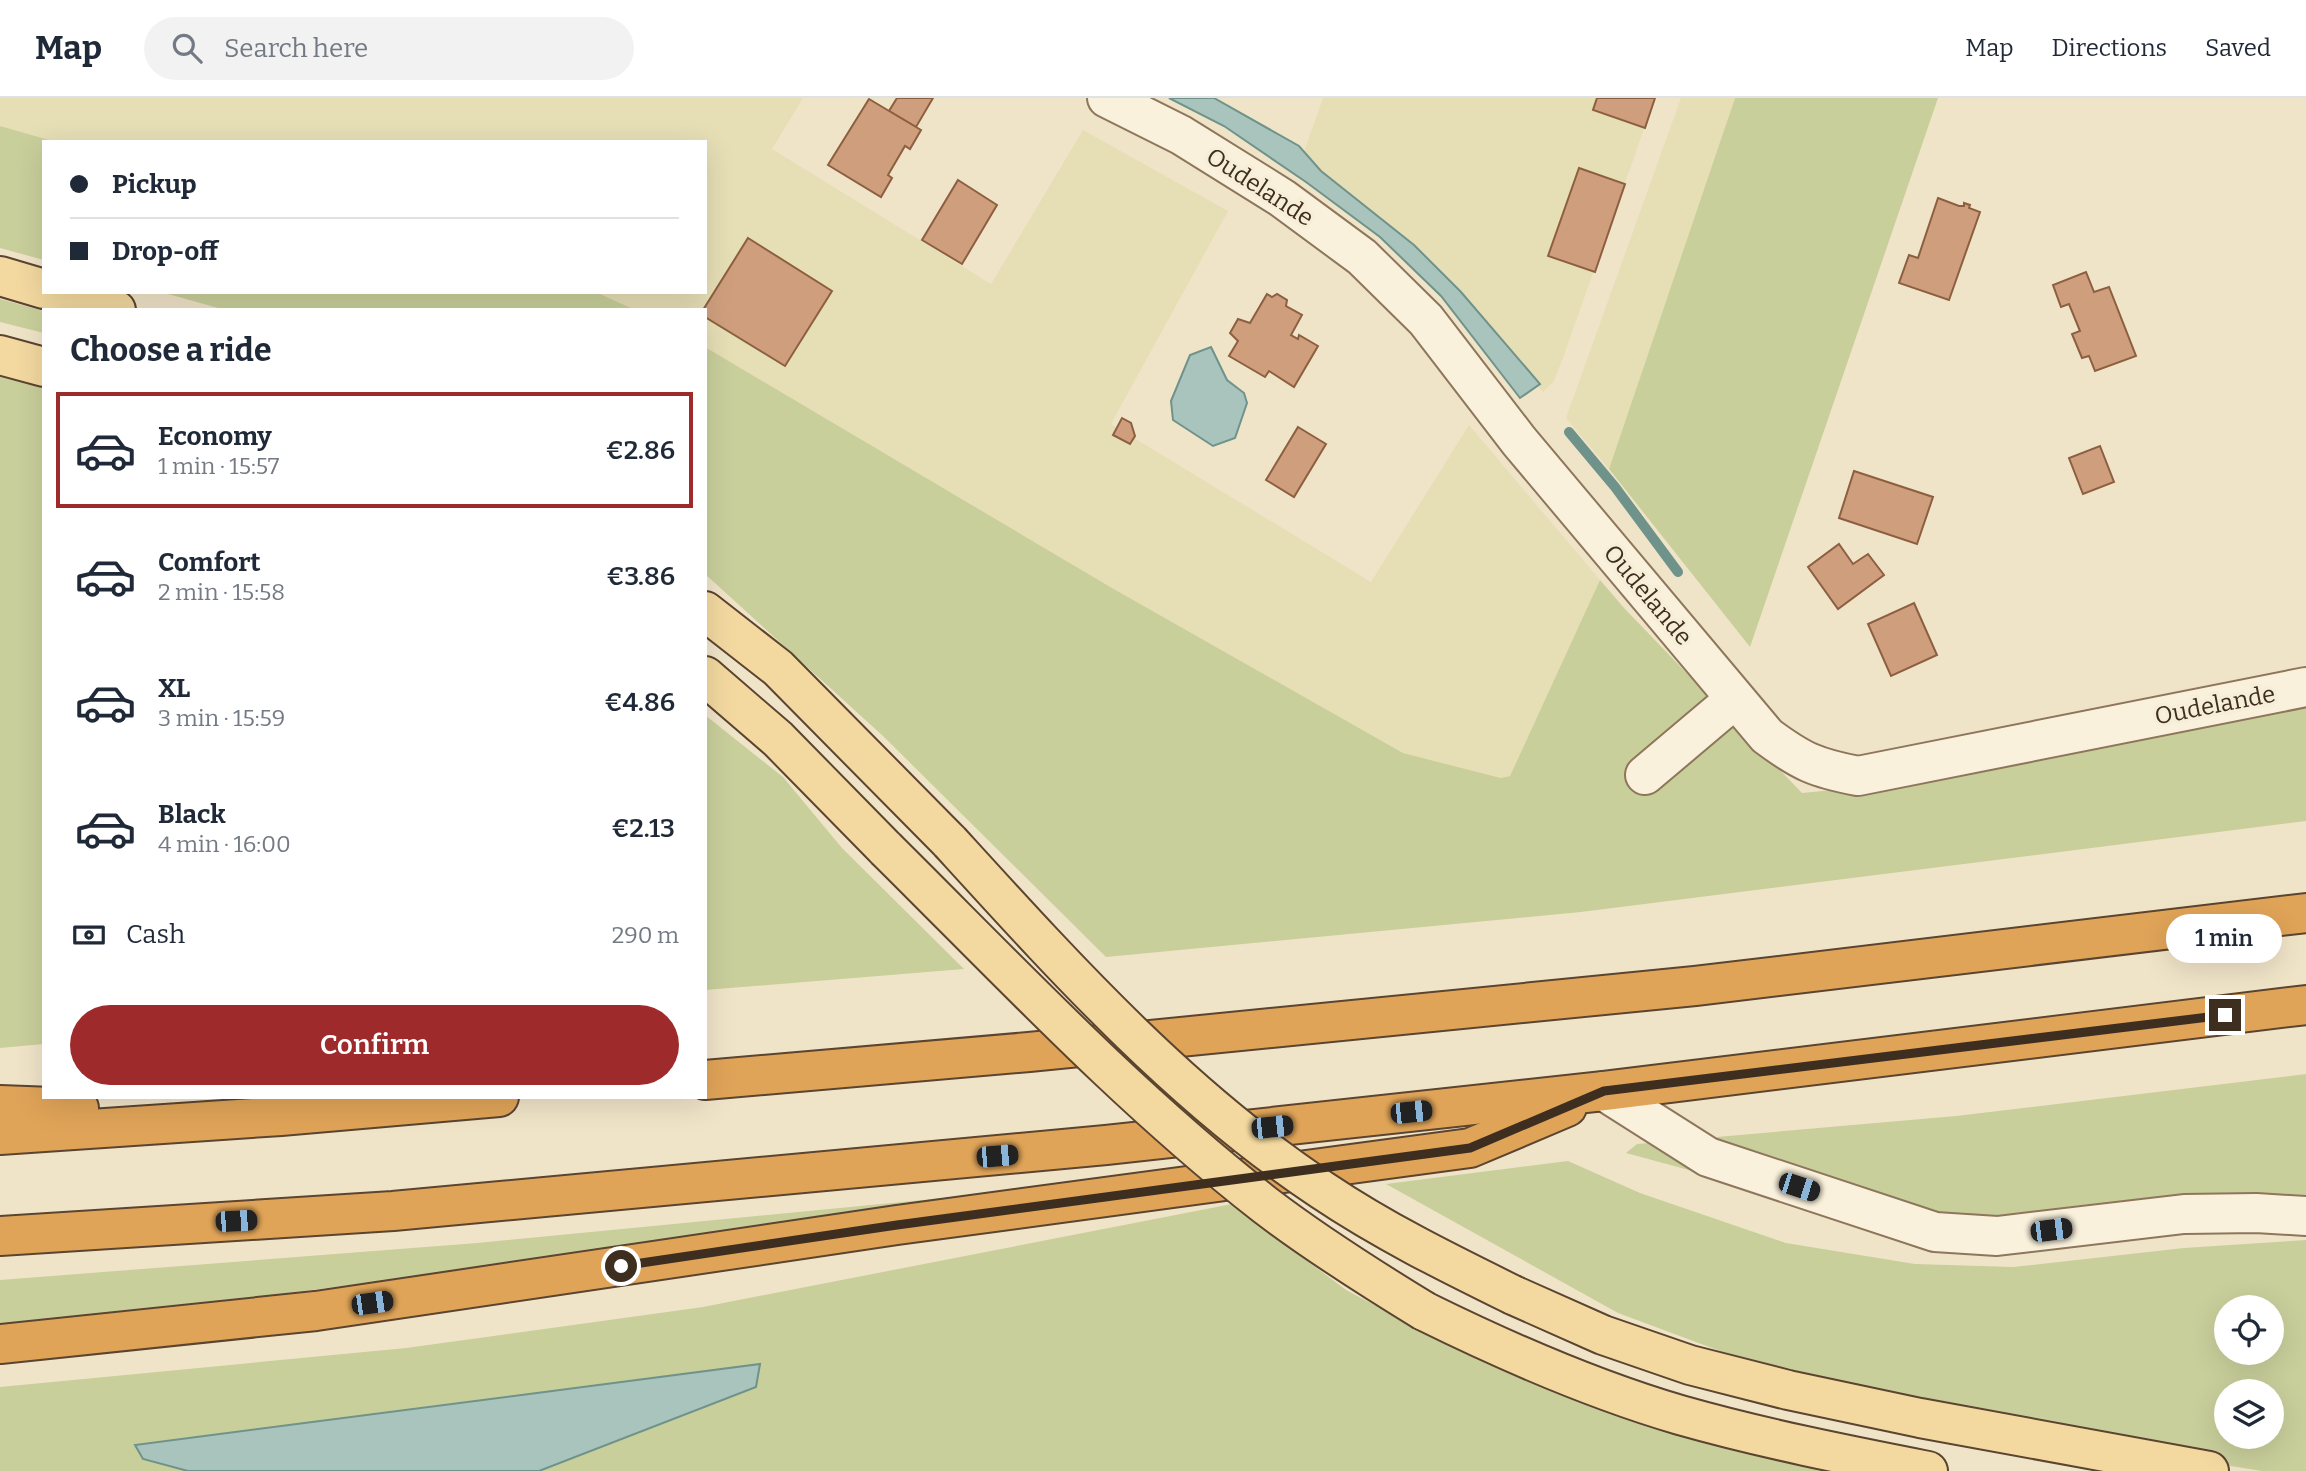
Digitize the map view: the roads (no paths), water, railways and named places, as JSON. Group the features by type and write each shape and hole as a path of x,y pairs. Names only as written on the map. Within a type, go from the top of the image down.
{"highway":[{"path":"707,1080 1029,1052 1695,986 2306,913"},
{"path":"0,1236 420,1208 1093,1147 1604,1091 2306,1005"},
{"path":"0,1343 316,1311 897,1225 1470,1148 1604,1091"},
{"path":"0,1135 281,1116 476,1099"},
{"path":"0,1105 281,1116"}],"main road":[{"path":"0,276 42,288"},
{"path":"62,294 109,308"},
{"path":"0,355 42,366"},
{"path":"707,613 779,668 950,842 1064,967 1154,1054 1247,1136 1322,1190 1403,1239 1513,1296 1603,1335 1665,1356 1788,1390 1920,1418 2209,1471"},
{"path":"707,678 779,739 1083,1046 1152,1110 1266,1206 1354,1268 1424,1311 1501,1349 1591,1385 1681,1415 1928,1471"}],"street":[{"name":"Oudelande","path":"1107,98 1181,135 1259,184 1362,257 1426,320 1519,441 1767,737 1794,756 1821,769 1858,776 2306,687"},
{"path":"1645,775 1735,699"},
{"path":"1604,1091 1708,1157 1935,1232 1997,1236 2184,1214 2256,1213 2306,1216"}],"water":[{"path":"1169,98 1214,98 1299,146 1321,171 1414,245 1461,292 1540,384 1520,398 1441,296 1380,237 1224,126"},
{"path":"1211,347 1227,380 1244,393 1247,403 1235,438 1213,446 1173,420 1171,401 1190,355"},
{"path":"760,1364 756,1387 539,1471 188,1471 143,1459 135,1445"}],"waterway":[{"path":"1569,432 1615,487 1678,572"}]}
